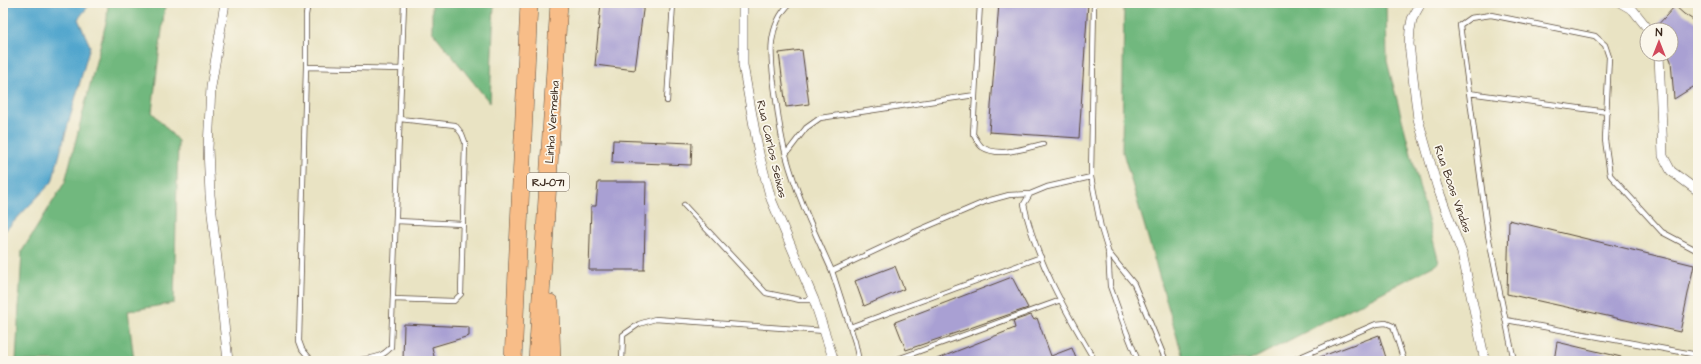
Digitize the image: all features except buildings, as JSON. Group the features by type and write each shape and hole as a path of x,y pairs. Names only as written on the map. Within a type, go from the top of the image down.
{"highway":[{"name":"RJ-071","path":"513,361 529,3"},
{"name":"Linha Vermelha","path":"537,361 558,3"},
{"path":"546,207 552,361"}],"street":[{"path":"225,3 211,87 208,148 210,195 228,361"},
{"name":"Rua Carlos Seixas","path":"743,3 743,65 759,154 771,199 814,300 834,361"},
{"name":"Rua Boas Vindas","path":"1421,3 1412,19 1409,44 1418,119 1437,186 1462,253 1485,361"},
{"path":"1621,3 1633,10 1643,22"},
{"path":"1659,62 1663,156 1672,171 1698,191"}],"lane":[{"path":"308,3 306,16 299,341 302,349 312,361"},
{"path":"355,361 385,354 391,347 404,3"},
{"path":"667,101 673,3"},
{"path":"790,3 779,15 774,29 770,53 780,123 786,154 809,220 832,271 850,327 858,361"},
{"path":"980,3 974,134 981,146 994,152 1008,151 1043,144"},
{"path":"1094,3 1091,178 1101,228 1108,251 1110,286 1138,361"},
{"path":"1514,361 1488,235 1460,25 1470,18 1491,16 1595,36 1605,45 1609,57 1605,140 1610,176 1662,232 1698,251"},
{"path":"306,67 402,69"},
{"path":"1469,92 1607,112"},
{"path":"786,154 806,128 820,118 976,95"},
{"path":"393,299 454,301 461,294 464,224 466,142 462,134 455,125 400,119"},
{"path":"832,271 919,230 987,201 1009,195 1030,194 1047,187 1091,178"},
{"path":"1030,194 1024,204 1027,219 1041,257 1073,324 1095,361"},
{"path":"684,205 766,293 800,300 814,300"},
{"path":"396,221 464,224"},
{"path":"1108,251 1134,284 1166,361"},
{"path":"850,327 1041,257"},
{"path":"892,361 1061,300"},
{"path":"622,361 623,335 639,324 655,319 825,331"},
{"path":"1506,320 1698,356"},
{"path":"1291,361 1376,324 1386,323 1393,326 1404,361"}],"green space":[{"path":"108,3 169,3 165,5 152,112 178,141 174,303 128,311 134,361 16,361 22,251 65,182 107,19"},
{"path":"432,3 494,3 490,103 432,31"},
{"path":"1124,3 1386,3 1387,61 1439,263 1249,361 1184,361 1122,149"}],"water":[{"path":"3,3 91,3 78,19 90,46 52,182 3,233"}]}
